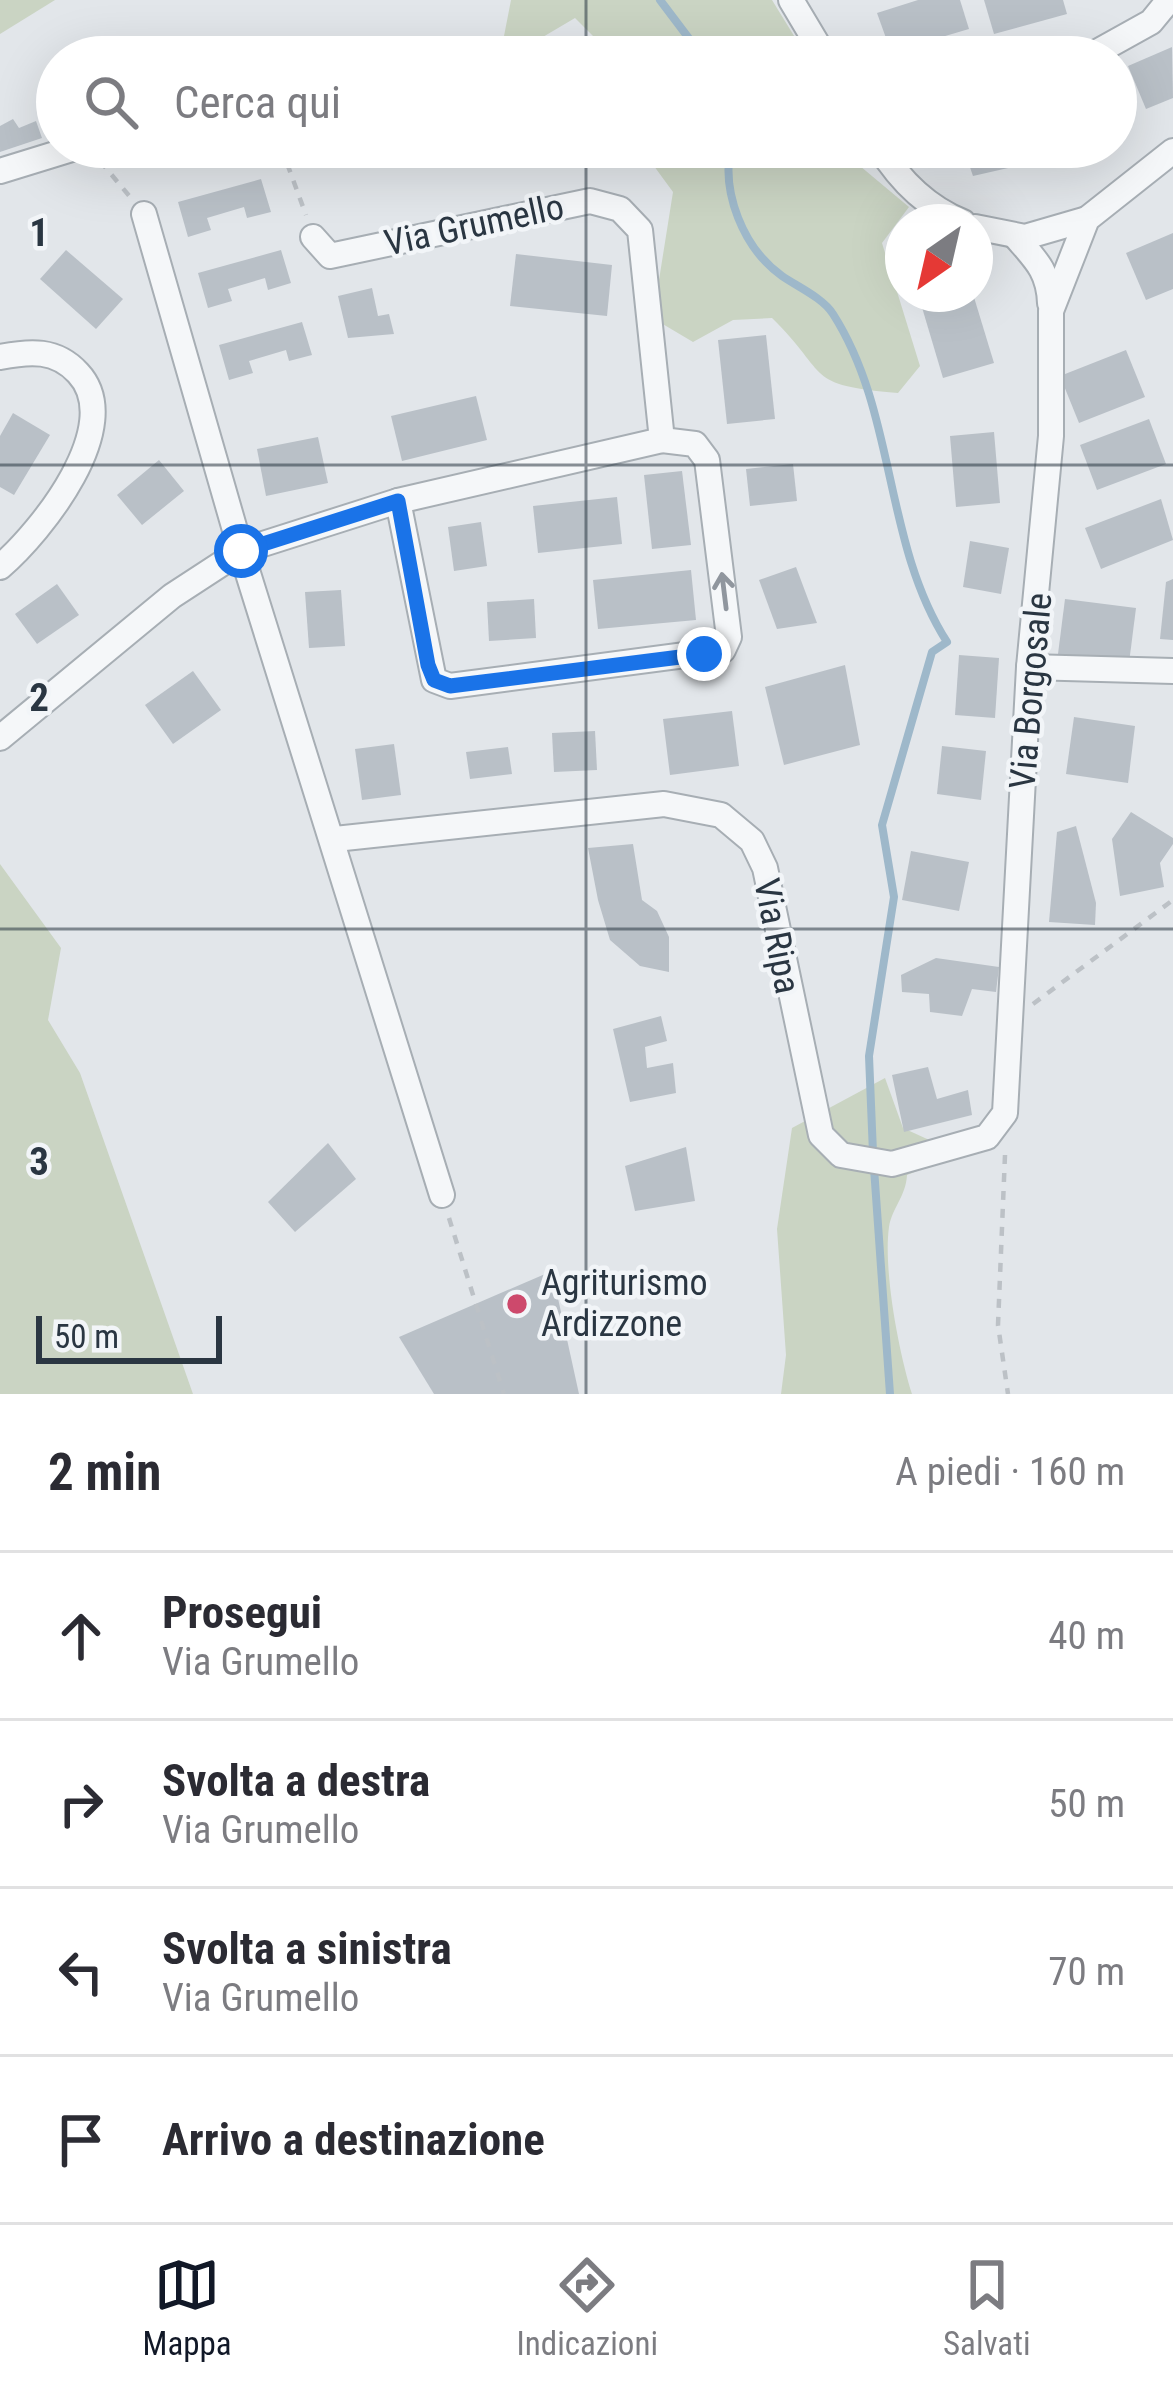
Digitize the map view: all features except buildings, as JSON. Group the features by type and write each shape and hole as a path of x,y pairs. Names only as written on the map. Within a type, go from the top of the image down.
{"street":[{"path":"791,0 812,36"},
{"path":"1125,36 1150,22 1169,0"},
{"path":"993,231 1043,235 1087,219 1173,151"},
{"path":"0,171 36,160"},
{"path":"891,168 927,204"},
{"name":"Via Grumello","path":"313,237 330,256 590,201 620,209 640,230 662,440"},
{"path":"144,214 241,551 335,839 442,1195"},
{"name":"Via Borgosale","path":"1051,311 1087,219"},
{"name":"Via Borgosale","path":"1006,1070 1029,668 1046,527 1051,311 1050,281 1015,236"},
{"path":"0,357 36,352 65,358 87,382 94,407 79,464 51,511 0,567"},
{"path":"0,738 172,596 241,551 398,501 662,440 694,443 707,460 729,637 723,650 450,686 434,680 398,501"},
{"path":"1029,668 1173,671"},
{"name":"Via Ripa","path":"335,839 664,805 721,815 752,841 765,868 821,1135 841,1155 892,1164 987,1137 1005,1113 1006,1070"}],"path":[{"path":"106,168 144,214"},
{"path":"288,168 313,237"},
{"path":"1010,1024 1062,979 1173,900"},
{"path":"1005,1155 998,1325 1008,1394"},
{"path":"442,1195 504,1394"}],"green space":[{"path":"0,0 55,0 0,34"},
{"path":"511,0 772,0 794,36 593,36 575,18 545,36 504,36"},
{"path":"655,168 862,168 905,204 885,204 885,312 903,312 920,366 898,393 847,386 822,374 772,318 733,320 693,342 661,323 659,280 673,192"},
{"path":"0,864 61,948 48,1020 80,1073 193,1394 0,1394"},
{"path":"885,1078 903,1128 960,1154 907,1175 889,1227 893,1311 912,1394 781,1394 786,1355 777,1229 792,1128"}],"waterway":[{"path":"660,0 687,36"},
{"path":"729,168 732,200 756,250 782,276 829,308 854,353 869,393 911,563 947,642 932,652 882,825 894,897 869,1056 873,1153"},
{"path":"874,1168 890,1394"}],"place":[{"name":"Agriturismo Ardizzone","path":"517,1304"}],"route":[{"path":"241,551 398,501 428,665 434,680 450,686 704,654"}]}
